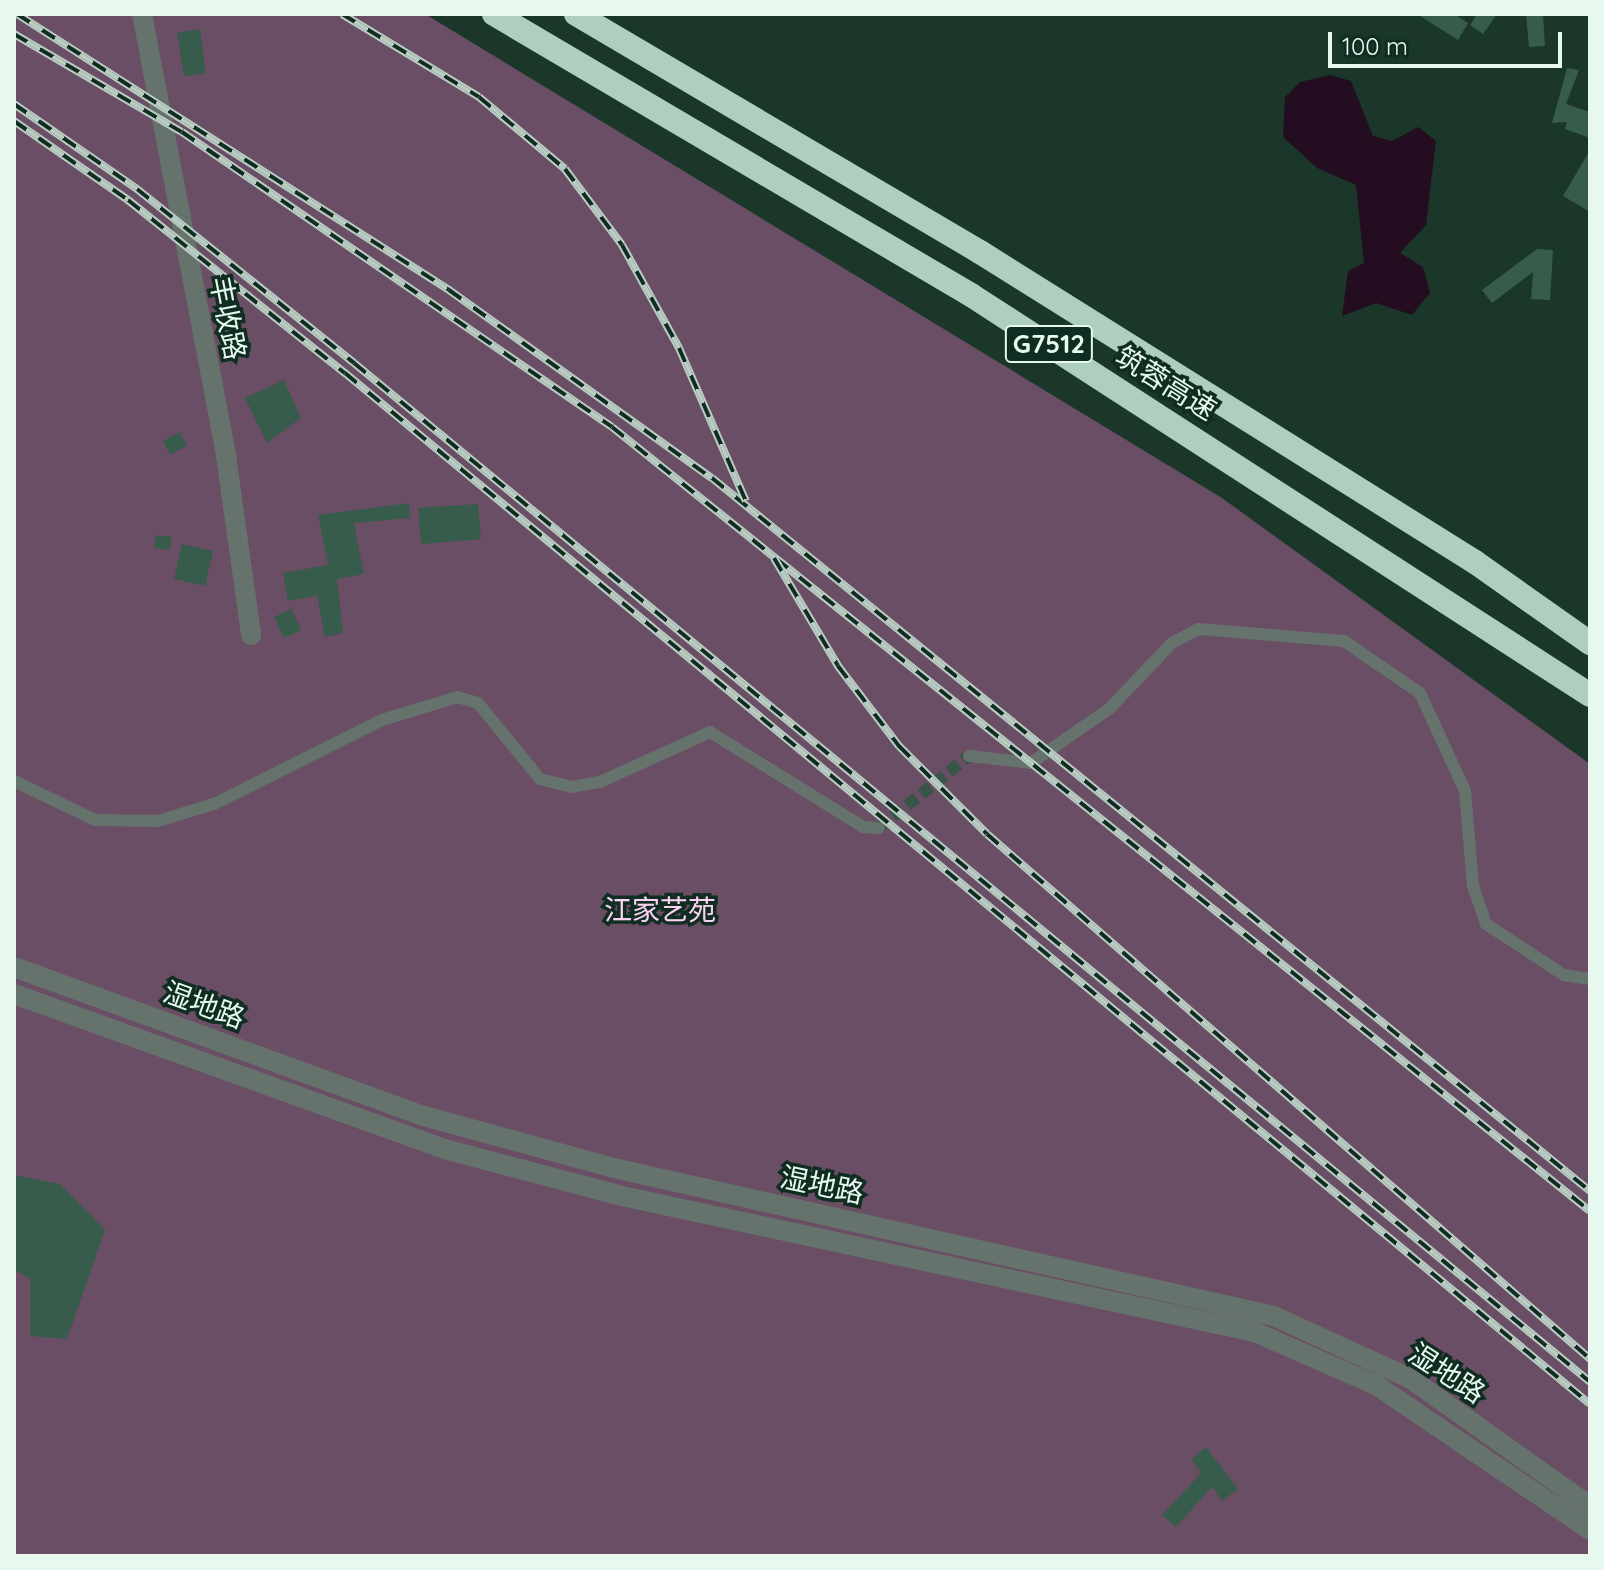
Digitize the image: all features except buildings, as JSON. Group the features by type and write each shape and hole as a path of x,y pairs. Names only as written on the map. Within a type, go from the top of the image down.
{"highway":[{"name":"筑蓉高速","path":"494,14 971,295 1590,695"},
{"name":"筑蓉高速","path":"576,14 980,252 1475,562 1590,643"}],"street":[{"name":"丰收路","path":"142,14 226,456 251,635"},
{"path":"969,756 1031,763 1109,709 1172,643 1198,629 1344,641 1420,693 1465,791 1473,886 1486,924 1564,975 1590,979"},
{"path":"14,781 95,820 158,821 214,804 382,720 457,697 478,703 540,779 571,787 600,782 710,732 863,827 879,828"},
{"name":"湿地路","path":"14,967 439,1120 618,1169 1274,1316 1411,1379 1590,1506"},
{"name":"湿地路","path":"14,994 448,1150 622,1196 1255,1332 1376,1385 1590,1530"}],"green space":[{"name":"江家艺苑","path":"14,14 425,14 1222,498 1590,764 1590,1556 14,1556"}],"shaded area":[{"path":"1330,75 1351,81 1373,136 1392,141 1418,127 1436,141 1426,225 1400,253 1423,267 1430,293 1412,315 1376,303 1342,316 1348,271 1364,263 1356,185 1317,168 1283,137 1285,97 1300,82"}],"tunnel":[{"path":"879,828 969,756"}],"railway":[{"path":"17,14 449,290 712,478 1590,1191"},
{"path":"342,14 479,97 565,169 622,245 679,348 746,501"},
{"path":"14,34 182,132 612,427 1590,1211"},
{"path":"14,104 137,189 354,363 1590,1382"},
{"path":"14,121 128,200 345,373 1590,1404"},
{"path":"774,558 838,666 899,746 987,834 1590,1359"}]}
